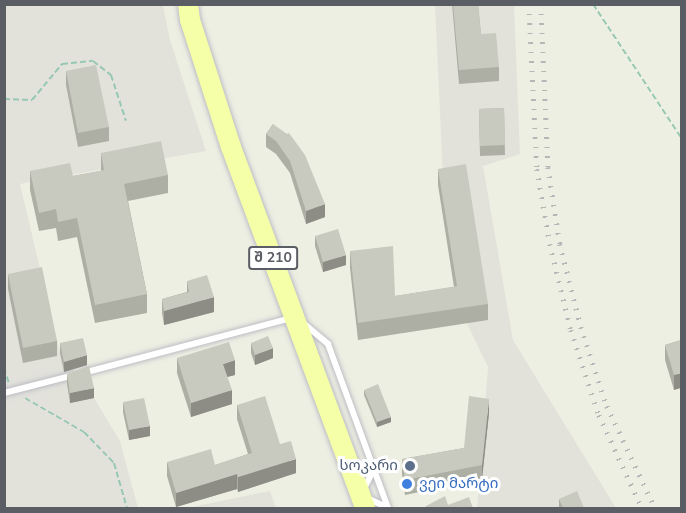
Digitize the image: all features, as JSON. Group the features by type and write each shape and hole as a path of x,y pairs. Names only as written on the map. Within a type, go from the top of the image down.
{"main road":[{"name":"შ 210","path":"188,4 190,20 231,147 363,502"}],"lane":[{"path":"4,393 296,317 328,344 388,508"},
{"path":"374,469 363,502 388,508"}],"path":[{"path":"4,9 6,4"},
{"path":"593,4 681,139"},
{"path":"4,99 32,100 62,64 93,61 111,75 126,121"},
{"path":"4,368 12,391 84,432 114,463 127,508"}],"shaded area":[{"path":"4,5 163,5 170,40 206,151 20,184 60,353 87,365 94,398 120,441 138,508 5,508"},
{"path":"435,5 514,5 520,154 483,166 513,340 616,508 477,508 488,367 457,303 443,178"},
{"path":"270,491 276,508 187,508"}],"building":[{"path":"453,4 478,4 481,34 496,33 499,67 459,70"},
{"path":"96,65 109,127 78,133 66,71"},
{"path":"504,108 505,145 480,146 479,109"},
{"path":"273,124 287,134 289,133 305,155 325,204 306,211 290,161 276,141 266,134"},
{"path":"161,141 168,175 124,184 147,294 95,305 77,218 58,222 56,209 39,213 30,171 70,163 73,176 104,170 101,153"},
{"path":"466,164 488,304 358,323 350,251 393,246 395,296 457,286 438,169"},
{"path":"338,229 346,255 323,262 315,236"},
{"path":"42,267 57,341 23,348 8,274"},
{"path":"207,275 214,297 164,311 162,299 189,292 187,281"},
{"path":"268,336 273,348 255,355 251,343"},
{"path":"83,338 87,355 64,362 60,343"},
{"path":"681,340 681,373 674,375 665,345"},
{"path":"229,342 235,360 223,364 232,390 191,403 177,358"},
{"path":"89,366 94,388 70,393 67,374"},
{"path":"378,384 391,417 377,422 364,390"},
{"path":"265,396 280,444 291,441 296,459 176,493 167,462 211,449 215,465 252,453 237,405"},
{"path":"469,396 489,399 482,465 405,480 402,459 464,448"},
{"path":"144,398 150,426 129,430 123,402"},
{"path":"577,491 584,508 563,508 559,499"},
{"path":"445,496 448,505 469,497 473,508 426,508"}],"railway":[{"path":"529,4 537,169 550,244 571,330 599,415 642,508"},
{"path":"541,4 548,167 560,244 581,327 607,406 655,508"}],"place":[{"name":"სოკარი","path":"410,466"},
{"name":"ვეი მარტი","path":"407,484"}]}
